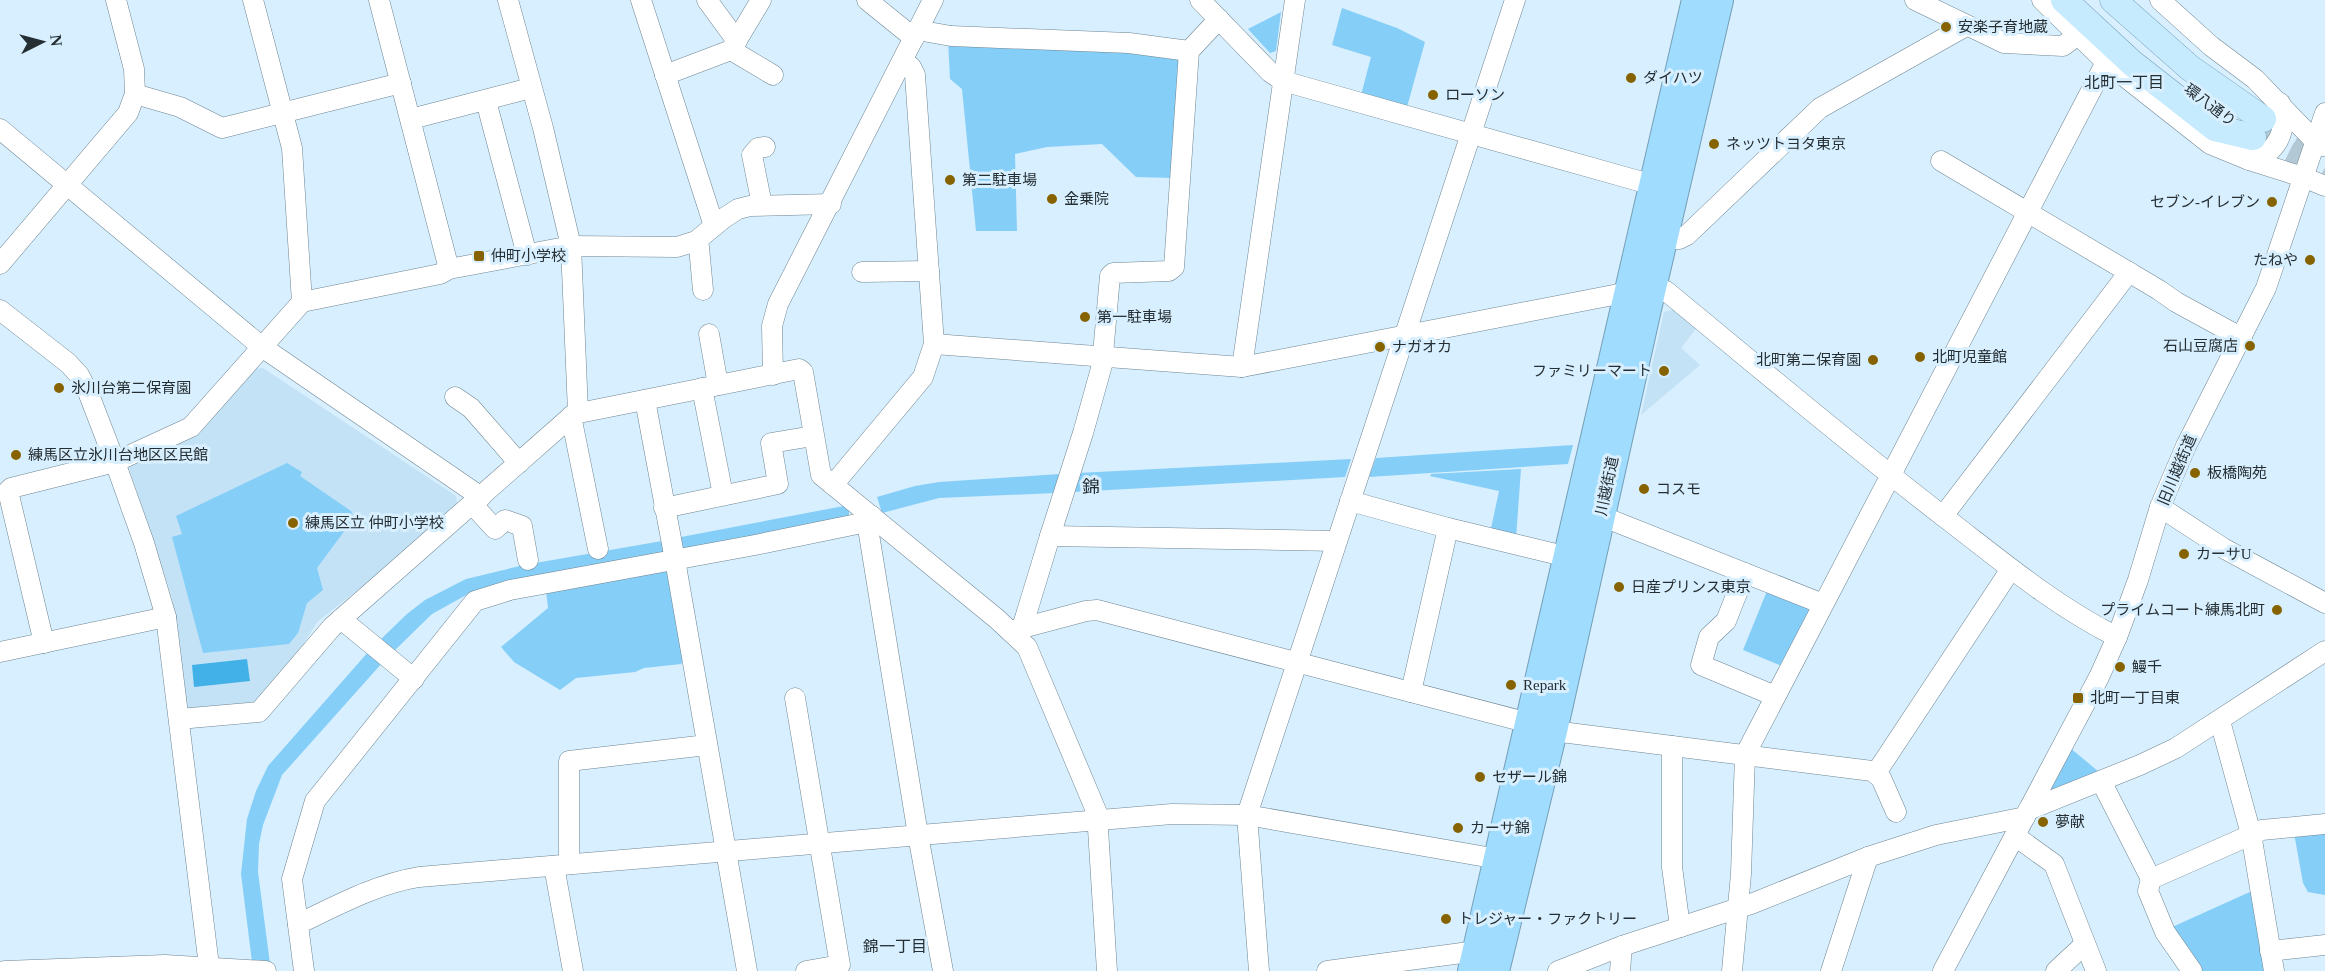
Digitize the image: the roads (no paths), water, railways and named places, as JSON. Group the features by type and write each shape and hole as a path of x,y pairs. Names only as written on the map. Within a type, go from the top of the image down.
{"highway":[{"name":"川越街道","path":"1481,964 1541,727 1601,516 1640,291 1653,185 1696,0"},
{"name":"川越街道","path":"1481,964 1498,860 1541,727 1568,556 1640,291 1663,239 1719,0"}],"main road":[{"path":"2064,0 2132,63 2215,128 2261,130"},
{"name":"環八通り","path":"2087,0 2181,84 2261,130"},
{"name":"環八通り","path":"2113,0 2261,130"},
{"path":"2139,0 2171,33 2235,86 2261,130"}],"street":[{"path":"0,264 128,113 135,94 134,69 116,0"},
{"path":"253,0 292,148 302,302"},
{"path":"379,0 450,269"},
{"path":"508,0 571,246 575,414 598,549"},
{"path":"641,0 714,226"},
{"path":"706,0 734,45 773,75"},
{"path":"665,75 734,45 761,0"},
{"path":"867,0 915,34 1129,43 1189,51"},
{"path":"773,375 772,326 778,304 933,0"},
{"path":"1200,0 1270,72 1283,81 1653,185"},
{"path":"1242,367 1295,0"},
{"path":"1259,971 1247,816 1515,0"},
{"path":"1915,0 1966,26 2009,44 2063,46 2079,34"},
{"path":"2042,0 2106,62 2210,144 2261,130 2320,144"},
{"path":"2160,0 2211,46 2255,79 2261,130 2303,177 2325,186"},
{"path":"1016,630 1050,536 1083,433 1103,356 1110,276 1113,273 1169,271 1174,267 1189,51 1219,19"},
{"path":"1663,239 1678,239 1687,235 1820,108 1966,26"},
{"path":"833,484 923,376 934,344 915,75 911,67 903,62"},
{"path":"1732,971 1738,908 1745,755 2106,62"},
{"path":"135,94 180,106 222,128 401,83"},
{"path":"411,119 531,88"},
{"path":"486,101 527,255"},
{"name":"旧川越街道","path":"1943,971 2099,677 2117,637 2160,507 2186,446 2266,288 2303,177 2320,144 2325,113"},
{"path":"0,129 262,348 477,501 495,529 505,520 522,526 528,560"},
{"path":"762,205 752,155 758,148 765,147"},
{"path":"1941,161 2027,210 2176,302 2242,338"},
{"path":"44,643 5,501 8,491 11,488 116,462 191,427 302,302 440,274 450,269 571,246 677,248 696,241 738,209 762,205 831,204"},
{"path":"696,241 699,247 703,290"},
{"path":"862,272 928,271"},
{"path":"1943,516 2129,272"},
{"path":"934,344 1242,367 1640,291 1666,291 1890,476 2011,569 2074,614 2117,637"},
{"path":"0,310 68,363 79,375 116,462 144,543 165,616 209,966"},
{"path":"709,334 710,387 723,495"},
{"path":"179,719 260,712 341,619 575,414 799,369 803,372 821,475 869,517 1016,630 1028,647 1097,813 1107,971"},
{"path":"455,397 471,408 519,463"},
{"path":"645,400 747,971"},
{"path":"664,508 778,484 771,443 813,436"},
{"path":"1350,501 1448,528 1568,556"},
{"path":"2160,507 2223,548 2325,603"},
{"path":"1601,516 1823,604"},
{"path":"304,971 292,879 315,801 475,601 510,590 675,560 869,517"},
{"path":"869,517 918,835 943,971"},
{"path":"1411,692 1448,528"},
{"path":"1050,536 1337,541"},
{"path":"1876,773 2011,569"},
{"path":"1745,573 1726,621 1708,637 1701,665 1775,696"},
{"path":"1016,630 1086,610 1097,610 1541,727 1876,773 1881,778 1896,812"},
{"path":"0,652 165,616"},
{"path":"341,619 414,679"},
{"path":"1558,971 1622,945 1738,908 1868,856 1936,835 2022,822 2101,781 2176,748 2325,651"},
{"path":"795,698 840,965 806,971"},
{"path":"2220,721 2251,834 2274,971"},
{"path":"573,971 561,865 569,761 707,745"},
{"path":"1672,746 1672,867 1680,927"},
{"path":"2101,781 2151,879 2148,891 2165,932 2192,971"},
{"path":"298,924 375,888 401,880 1172,814 1247,816 1498,860"},
{"path":"2022,822 2054,864 2096,971"},
{"path":"2151,879 2262,830 2325,824"},
{"path":"1831,971 1868,856"},
{"path":"2056,971 2085,944"},
{"path":"1620,971 1622,945"},
{"path":"2270,951 2325,945"},
{"path":"1328,971 1481,964"},
{"path":"5,971 209,966 266,971"}],"tunnel":[{"path":"2263,119 2325,155"},
{"path":"2253,137 2325,173"}],"place":[{"name":"安楽子育地蔵","path":"1946,27"},
{"name":"ダイハツ","path":"1631,78"},
{"name":"ローソン","path":"1433,95"},
{"name":"ネッツトヨタ東京","path":"1714,144"},
{"name":"第二駐車場","path":"950,180"},
{"name":"金乗院","path":"1052,199"},
{"name":"セブン-イレブン","path":"2272,202"},
{"name":"仲町小学校","path":"479,256"},
{"name":"たねや","path":"2310,260"},
{"name":"第一駐車場","path":"1085,317"},
{"name":"石山豆腐店","path":"2250,346"},
{"name":"ナガオカ","path":"1380,347"},
{"name":"北町児童館","path":"1920,357"},
{"name":"北町第二保育園","path":"1873,360"},
{"name":"ファミリーマート","path":"1664,371"},
{"name":"氷川台第二保育園","path":"59,388"},
{"name":"練馬区立氷川台地区区民館","path":"16,455"},
{"name":"板橋陶苑","path":"2195,473"},
{"name":"コスモ","path":"1644,489"},
{"name":"練馬区立 仲町小学校","path":"293,523"},
{"name":"カーサU","path":"2184,554"},
{"name":"日産プリンス東京","path":"1619,587"},
{"name":"プライムコート練馬北町","path":"2277,610"},
{"name":"鰻千","path":"2120,667"},
{"name":"Repark","path":"1511,685"},
{"name":"北町一丁目東","path":"2078,698"},
{"name":"セザール錦","path":"1480,777"},
{"name":"夢献","path":"2043,822"},
{"name":"カーサ錦","path":"1458,828"},
{"name":"トレジャー・ファクトリー","path":"1446,919"}],"district":[{"name":"北町一丁目","path":"2124,82"},
{"name":"錦","path":"1091,487"},
{"name":"錦一丁目","path":"895,946"}]}
